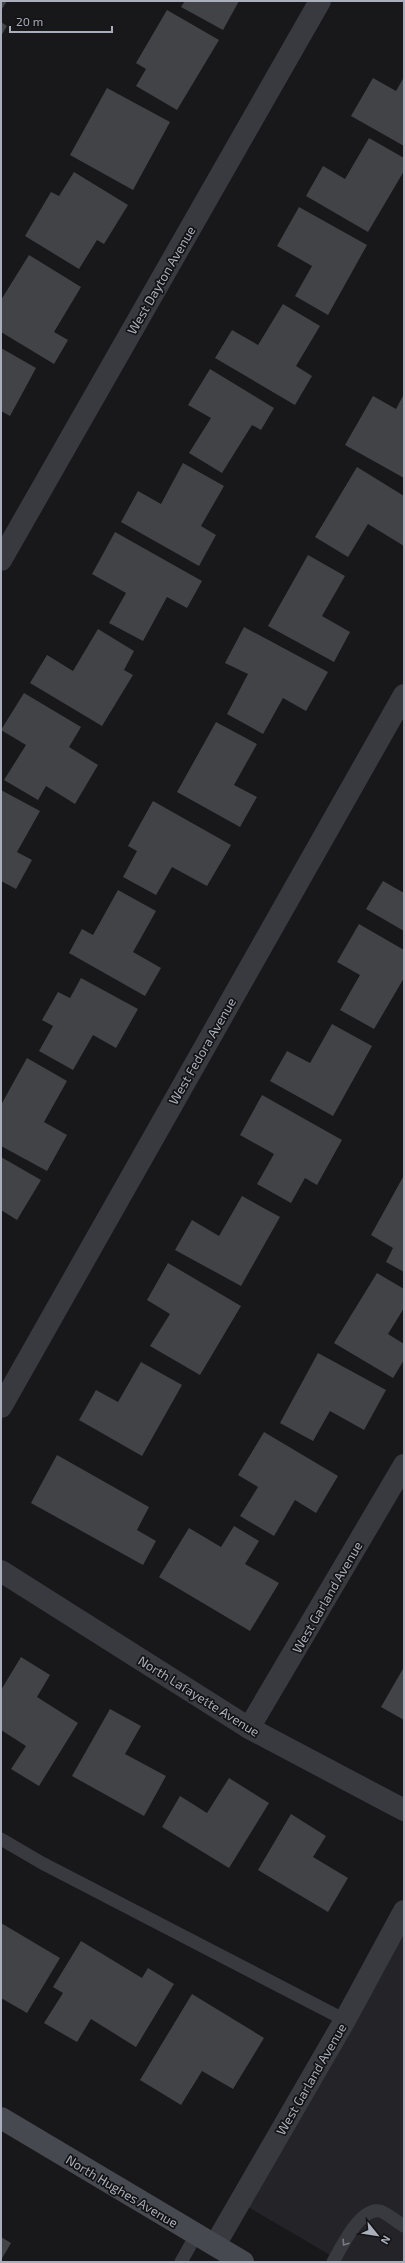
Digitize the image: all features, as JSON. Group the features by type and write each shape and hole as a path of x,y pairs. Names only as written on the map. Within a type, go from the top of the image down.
{"street":[{"name":"West Dayton Avenue","path":"1,560 320,1"},
{"name":"West Fedora Avenue","path":"1,1407 404,695"},
{"name":"West Garland Avenue","path":"249,1728 404,1465"},
{"name":"North Lafayette Avenue","path":"1,1571 249,1728 404,1810"},
{"name":"West Garland Avenue","path":"215,2245 345,2020 404,1911"},
{"name":"North Hughes Avenue","path":"1,2118 243,2262"}],"lane":[{"path":"1,1839 42,1863 345,2020"},
{"path":"333,2262 359,2221 368,2213 380,2211 404,2226"},
{"path":"181,2262 196,2235"}],"shaded area":[{"path":"404,1902 404,2262 342,2262 236,2200"}],"building":[{"path":"1,1 7,1 2,9 1,9"},
{"path":"185,1 239,1 223,30 181,7"},
{"path":"167,10 219,40 177,110 136,86 146,69 136,63"},
{"path":"1,22 7,26 1,36"},
{"path":"404,77 404,146 351,116 373,78 396,91"},
{"path":"107,88 170,122 133,190 70,155"},
{"path":"369,138 404,158 404,171 368,232 306,196 323,166 345,179"},
{"path":"74,172 128,205 104,244 97,240 79,269 25,236 51,192 59,196"},
{"path":"299,207 367,245 328,315 295,296 312,266 277,246"},
{"path":"29,255 81,287 54,332 68,340 54,364 1,332 1,300"},
{"path":"283,304 320,326 296,366 312,376 295,405 215,358 232,330 258,345"},
{"path":"1,348 36,368 10,416 1,411"},
{"path":"210,369 274,408 261,430 252,425 222,473 189,453 211,418 188,405"},
{"path":"404,394 404,478 345,445 373,396 396,409"},
{"path":"183,463 224,486 201,526 216,535 199,566 121,522 138,491 161,504"},
{"path":"357,467 404,496 404,546 368,524 348,557 315,537"},
{"path":"115,532 202,581 187,608 167,597 143,641 109,623 126,593 92,574"},
{"path":"308,555 345,576 322,616 350,632 334,662 268,626"},
{"path":"244,627 328,672 306,711 283,698 263,734 227,714 248,674 225,663"},
{"path":"98,629 134,651 124,670 133,675 102,726 30,683 47,655 73,671"},
{"path":"24,693 81,727 69,747 98,765 75,804 46,786 38,800 4,780 26,745 1,730"},
{"path":"216,722 257,744 234,785 257,797 240,827 177,792"},
{"path":"1,790 40,811 17,852 32,860 16,889 1,881"},
{"path":"153,801 231,845 207,886 172,867 156,895 123,877 137,851 128,846"},
{"path":"383,881 404,893 404,931 366,909"},
{"path":"118,890 156,911 133,952 161,968 145,996 69,953 82,929 93,935"},
{"path":"359,924 404,950 404,978 374,1029 340,1010 360,975 337,962"},
{"path":"81,978 138,1009 116,1048 93,1035 73,1070 39,1051 53,1026 42,1020 58,992 70,998"},
{"path":"332,1024 372,1046 333,1116 270,1081 287,1051 310,1063"},
{"path":"27,1058 67,1081 44,1122 67,1135 47,1171 1,1146 1,1105"},
{"path":"262,1095 342,1140 317,1185 305,1178 291,1203 257,1184 274,1154 240,1135"},
{"path":"1,1157 41,1180 17,1220 1,1210"},
{"path":"403,1177 404,1272 386,1262 393,1248 371,1235"},
{"path":"242,1196 280,1217 241,1286 175,1250 192,1220 219,1236"},
{"path":"168,1263 241,1306 200,1375 150,1346 170,1314 147,1300"},
{"path":"377,1273 404,1289 404,1308 388,1334 404,1344 404,1360 393,1378 334,1343"},
{"path":"318,1353 386,1390 364,1430 330,1411 313,1441 280,1423"},
{"path":"141,1362 182,1385 142,1456 79,1420 96,1390 118,1402"},
{"path":"264,1432 338,1476 316,1513 295,1500 274,1536 240,1516 258,1487 238,1475"},
{"path":"57,1455 149,1507 137,1530 156,1541 143,1565 31,1503"},
{"path":"234,1526 259,1541 245,1564 279,1583 250,1631 159,1577 189,1528 221,1547"},
{"path":"21,1657 50,1675 37,1697 78,1723 39,1786 11,1769 26,1746 1,1730 1,1690"},
{"path":"404,1667 404,1720 381,1707"},
{"path":"110,1709 141,1726 125,1754 166,1776 144,1816 72,1776"},
{"path":"229,1778 269,1803 229,1868 162,1827 180,1796 207,1813"},
{"path":"291,1814 326,1836 313,1857 348,1878 328,1912 258,1870"},
{"path":"1,1923 60,1958 27,2013 1,1998"},
{"path":"81,1941 142,1978 148,1968 174,1984 136,2047 91,2019 77,2042 44,2023 63,1993 53,1987"},
{"path":"192,1994 264,2038 233,2089 202,2071 181,2105 140,2080"},
{"path":"1,2237 11,2243 1,2260"}]}
